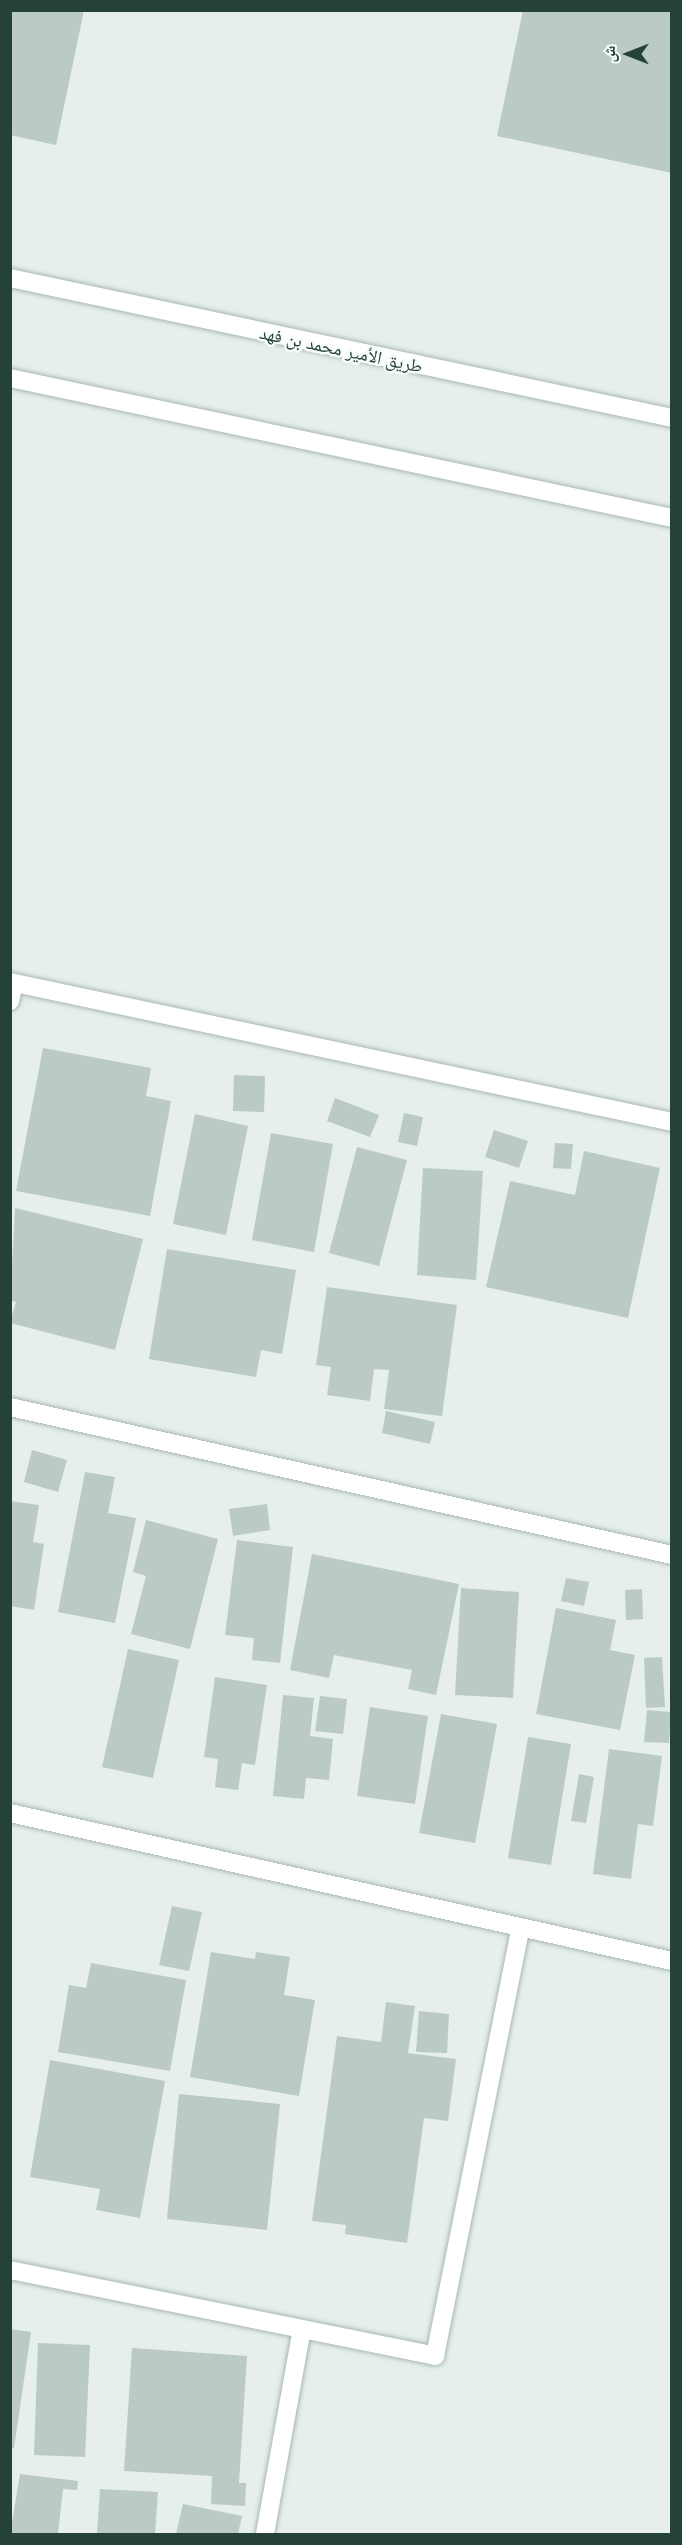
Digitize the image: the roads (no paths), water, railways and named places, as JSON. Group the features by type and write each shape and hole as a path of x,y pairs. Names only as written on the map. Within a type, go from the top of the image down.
{"street":[{"name":"طريق الأمير محمد بن فهد","path":"10,278 672,418"},
{"path":"10,378 672,518"},
{"path":"10,1001 12,982 672,1122"},
{"path":"10,1407 672,1555"},
{"path":"10,1813 520,1929 672,1961"},
{"path":"10,2270 435,2356 520,1929"},
{"path":"265,2535 302,2329"}]}
